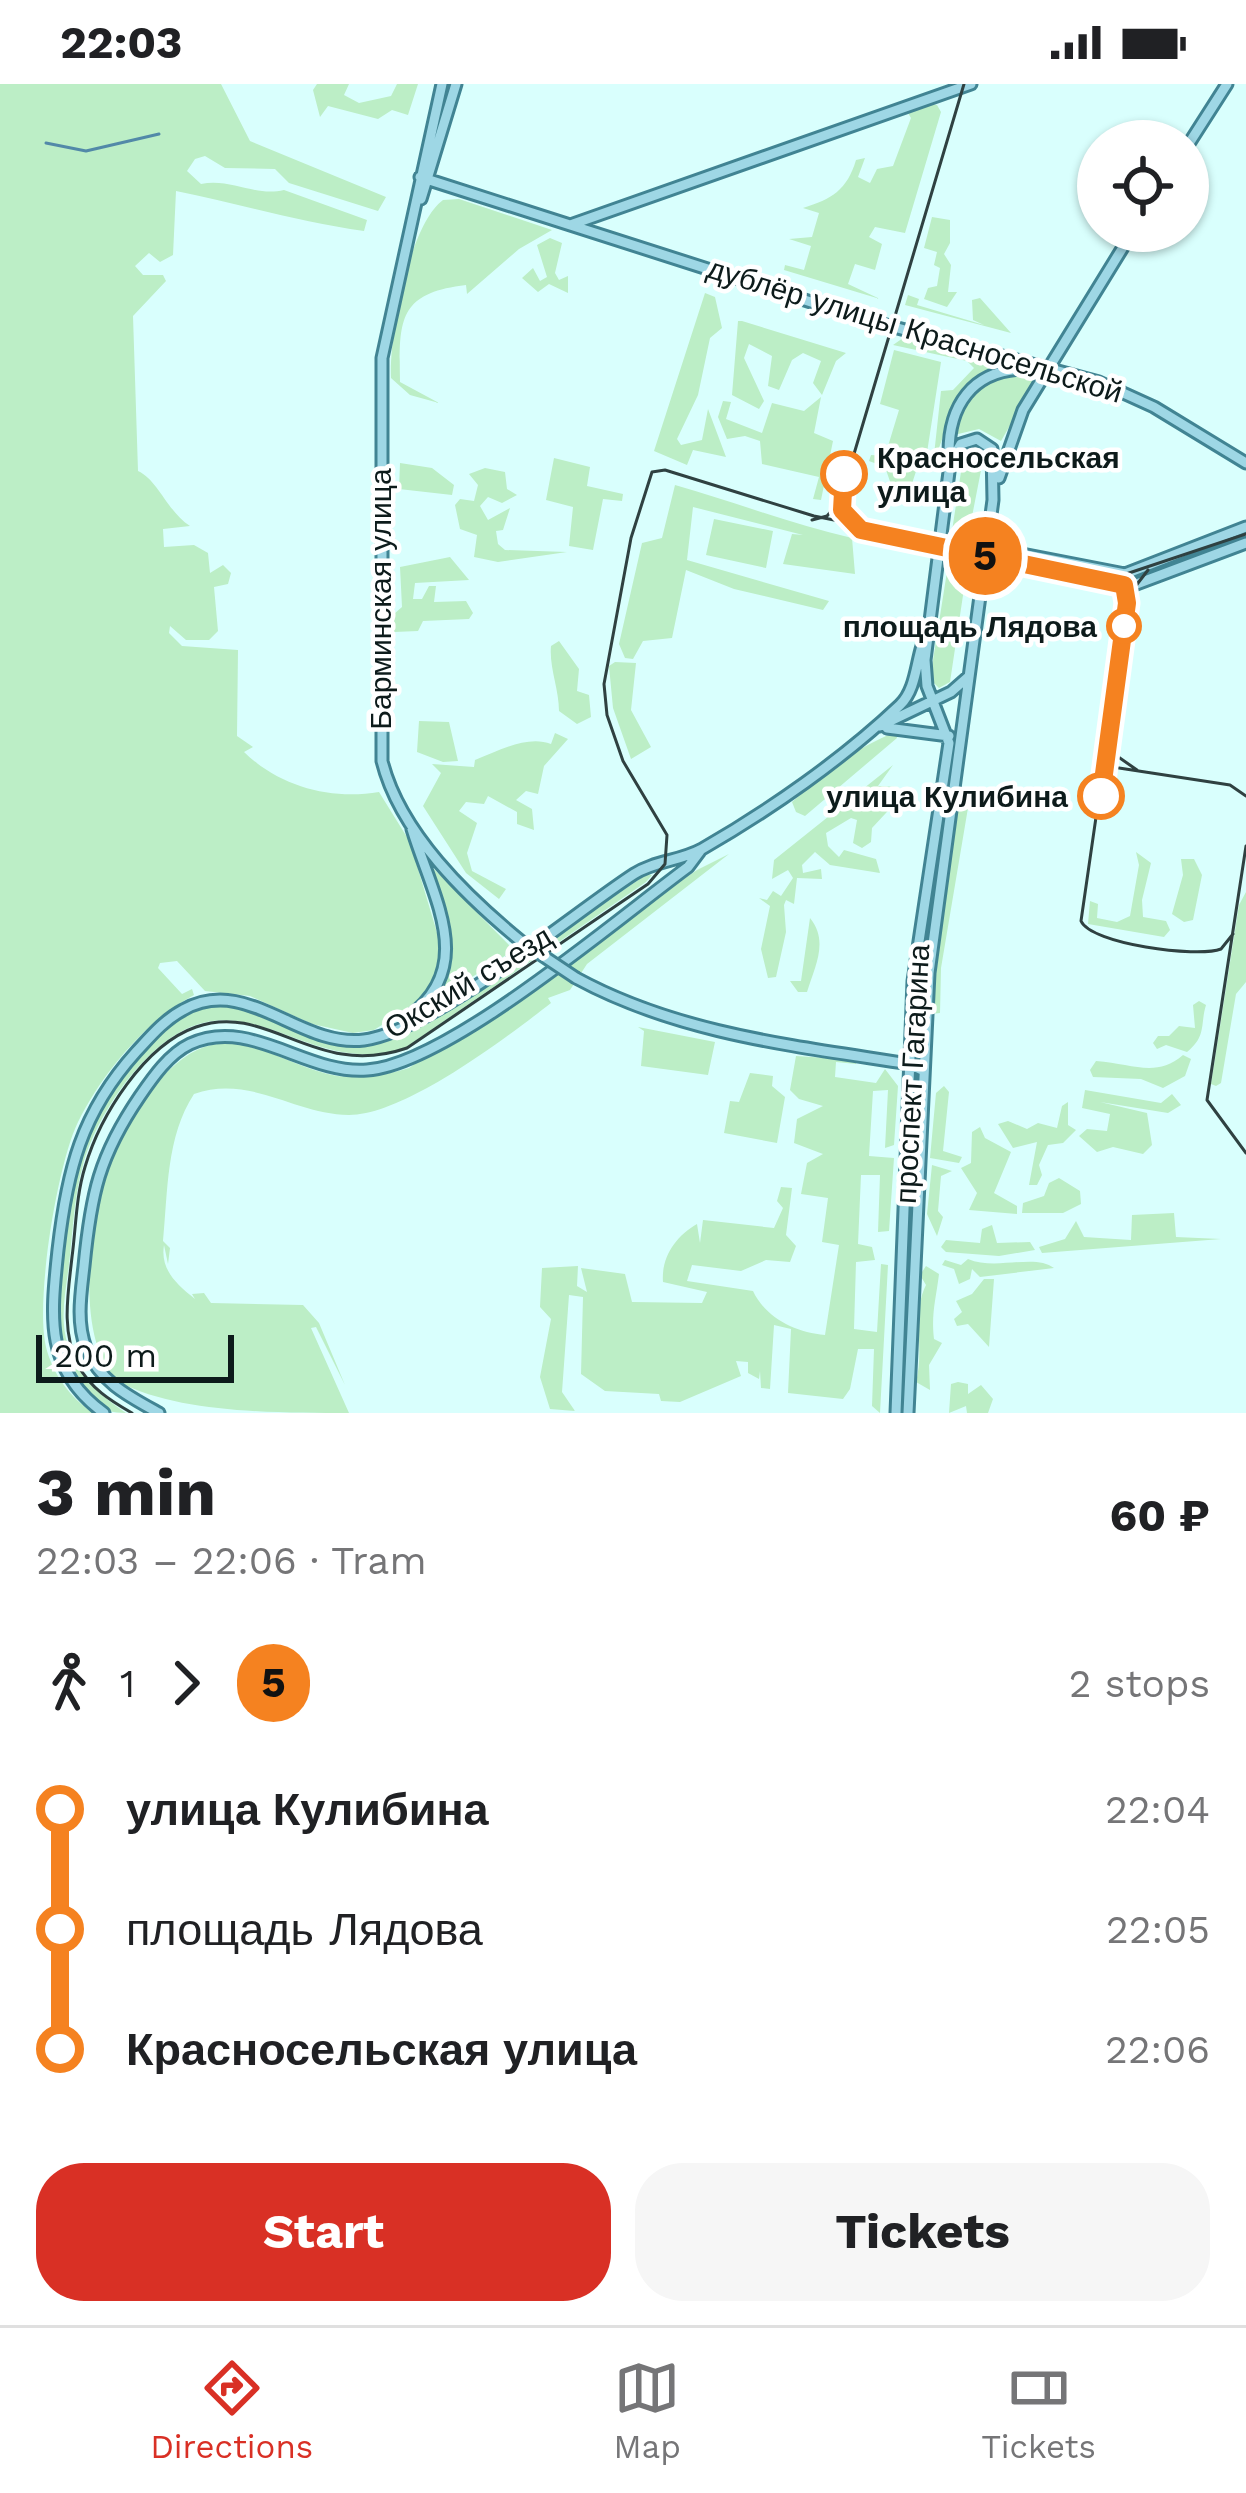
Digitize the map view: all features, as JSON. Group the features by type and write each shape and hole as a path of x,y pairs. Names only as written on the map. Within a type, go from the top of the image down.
{"main road":[{"path":"425,179 442,84"},
{"path":"425,179 456,84"},
{"path":"573,224 971,84"},
{"path":"1204,120 1227,84"},
{"name":"Барминская улица","path":"425,179 386,324 380,437 380,742 386,777 408,816 456,879 522,942 576,978 625,1002 722,1033 909,1064 924,1071"},
{"name":"дублёр улицы Красносельской","path":"425,179 864,319 1131,394 1246,463"},
{"path":"993,500 1016,423 1120,252"},
{"path":"949,736 925,679 951,425 969,389 1001,371 1048,370"},
{"path":"875,728 934,700 968,677 995,461 985,442 961,444 950,464"},
{"path":"939,544 1125,574 1246,527"},
{"path":"985,554 1126,588 1246,544"},
{"path":"981,588 997,571 1022,566"},
{"path":"875,728 908,696 926,635"},
{"name":"проспект Гагарина","path":"908,1413 932,950 968,677"},
{"path":"875,728 906,727 949,736"},
{"name":"Окский съезд","path":"104,1413 78,1391 60,1365 52,1315 68,1170 83,1126 108,1085 172,1016 206,1001 252,1004 332,1038 370,1039 406,1025 496,971 643,868 700,850 875,728"},
{"name":"проспект Гагарина","path":"896,1413 915,966 949,736"},
{"path":"370,1039 428,1002 446,971 443,935 408,816"},
{"name":"Окский съезд","path":"159,1413 113,1387 99,1371 84,1343 80,1310 90,1203 103,1155 169,1060 188,1045 230,1036 332,1068 363,1071 420,1057 688,867 700,850"}],"green space":[{"path":"0,84 221,84 250,141 386,197 378,211 289,183 275,169 225,168 205,156 195,159 187,171 201,184 284,190 367,220 364,231 176,191 173,255 160,262 149,253 135,266 143,275 163,275 166,281 133,316 138,471 190,526 163,529 164,547 194,545 208,553 210,573 223,565 231,573 228,584 214,587 218,631 209,640 186,640 170,626 169,633 182,646 238,650 237,736 253,747 244,752 274,774 307,788 343,794 379,792 410,842 441,946 442,970 423,999 374,1030 353,1033 312,1024 250,996 205,991 177,961 160,963 158,968 182,994 192,989 194,995 142,1034 88,1103 70,1142 50,1233 43,1298 46,1347 63,1384 93,1413 0,1413"},
{"path":"317,84 349,84 344,95 359,103 391,96 397,84 418,84 408,115 392,110 378,119 328,106 320,117 313,90"},
{"path":"937,105 941,112 905,233 875,227 869,237 882,244 875,270 855,264 848,284 880,299 784,270 785,265 804,270 811,246 789,239 812,237 819,213 803,208 837,192 856,160 865,158 858,177 870,183 877,169 893,166 911,118 905,108"},
{"path":"459,199 552,230 519,249 467,294 466,285 444,289 427,295 407,313 400,342 400,382 439,403 410,395 391,378 394,336 420,232 443,200"},
{"path":"932,217 950,220 950,243 944,254 951,265 948,292 957,292 947,307 924,299 928,288 937,286 940,268 934,265 937,252 924,248"},
{"path":"550,238 562,243 555,273 559,280 568,276 568,293 549,284 538,292 522,278 533,268 540,281 547,277 537,245"},
{"path":"705,293 715,297 722,328 710,338 698,395 677,439 681,445 702,440 708,409 726,457 693,450 687,465 654,451"},
{"path":"908,295 919,299 917,305 984,325 973,320 972,300 980,298 1011,333 905,305"},
{"path":"738,321 846,353 836,361 822,395 813,383 821,361 803,353 792,360 779,390 768,386 772,356 749,344 744,358 764,401 759,409 732,395"},
{"path":"903,338 998,365 960,391 933,464 941,391 953,390 974,368 967,361 893,345"},
{"path":"894,350 941,362 926,459 919,462 908,496 894,493 885,467 869,461 871,455 885,456 899,410 880,404"},
{"path":"1024,372 1038,377 1001,441 979,429 954,435 963,409 977,390 997,378"},
{"path":"821,397 814,433 833,441 821,500 813,499 819,477 762,464 760,441 745,436 727,439 718,417 723,401 731,402 726,419 762,433 772,403 804,411"},
{"path":"970,445 984,455 968,537 952,531 964,452"},
{"path":"554,458 590,467 587,486 623,494 622,501 603,499 593,550 569,546 573,507 546,500"},
{"path":"400,463 432,468 454,485 452,495 399,489"},
{"path":"485,468 505,472 507,489 517,495 502,503 488,497 480,506 488,520 510,508 503,530 496,531 498,544 505,550 567,552 498,562 474,557 477,535 460,529 455,505 460,499 474,501 478,485 469,474"},
{"path":"675,485 852,538 855,574 783,564 792,534 803,535 693,507 687,560 829,601 823,610 734,589 686,570 672,638 643,641 633,659 625,658 619,644 642,543 662,538"},
{"path":"714,519 773,531 766,568 706,555"},
{"path":"450,557 469,580 415,583 413,599 422,599 429,586 436,586 434,602 466,601 473,613 469,619 423,621 418,631 394,632 394,614 402,607 400,567"},
{"path":"949,559 968,562 950,682 939,688 930,679"},
{"path":"559,641 579,669 577,691 589,695 591,717 577,724 559,711 551,646"},
{"path":"636,663 631,710 651,747 631,759 613,708 609,666"},
{"path":"419,721 449,722 458,761 443,762 417,752"},
{"path":"896,732 897,738 805,816 796,812 792,802 828,772"},
{"path":"555,733 568,739 544,766 538,794 526,791 516,800 532,809 534,830 517,824 517,812 488,796 484,804 466,802 459,811 477,823 467,853 472,871 506,889 499,899 466,873 423,806 441,773 432,764 474,767 475,760 513,745 551,744"},
{"path":"893,765 878,786 898,787 899,799 872,828 871,842 862,848 853,843 857,820 851,818 826,833 828,846 839,857 844,850 876,859 880,873 830,865 815,852 802,865 803,873 821,869 822,879 797,878 794,904 786,900 784,905 786,932 776,977 768,978 761,949 770,906 759,898 767,900 773,891 781,896 793,878 788,870 772,879 774,860"},
{"path":"970,796 941,968 940,1013 931,1014 957,808"},
{"path":"1136,852 1151,863 1143,917 1166,921 1170,930 1164,937 1088,924 1090,901 1098,904 1097,918 1117,922 1130,916 1139,865"},
{"path":"729,854 587,964 570,990 548,998 551,1003 454,1072 398,1102 349,1115 234,1089 194,1094 178,1128 170,1165 163,1241 170,1248 168,1264 164,1245 167,1269 195,1299 192,1294 204,1293 211,1303 303,1305 319,1323 345,1385 316,1327 311,1328 349,1413 198,1405 119,1382 95,1339 90,1309 91,1245 109,1164 144,1100 169,1070 197,1050 232,1044 337,1076 373,1076 409,1068 697,870"},
{"path":"1181,859 1194,859 1202,875 1193,920 1184,922 1172,914 1183,875"},
{"path":"426,861 514,950 432,1003 448,969 449,951"},
{"path":"652,875 646,882 405,1048 373,1054 344,1052 239,1021 213,1021 186,1029 152,1053 122,1087 98,1127 78,1189 64,1304 65,1335 84,1375 126,1413 93,1403 72,1375 61,1335 63,1237 93,1120 110,1089 148,1043 176,1019 213,1005 236,1006 330,1039 384,1042 499,975"},
{"path":"1246,892 1246,982 1236,994 1221,1083 1216,1086 1211,1084 1239,905"},
{"path":"810,918 819,936 819,954 807,992 798,992 790,981 801,981"},
{"path":"1199,1001 1206,1005 1193,1046 1187,1052 1166,1045 1157,1049 1153,1043 1158,1036 1169,1036 1179,1026 1195,1028 1193,1005"},
{"path":"638,1027 715,1042 708,1075 641,1066 644,1031"},
{"path":"1183,1055 1191,1059 1185,1076 1163,1088 1141,1079 1093,1077 1090,1070 1096,1061 1154,1068"},
{"path":"796,1056 857,1060 856,1064 836,1062 835,1077 876,1083 885,1069 898,1086 894,1145 885,1148 888,1090 873,1091 869,1156 894,1158 889,1231 878,1232 880,1175 861,1175 858,1244 872,1247 875,1260 856,1262 854,1329 877,1332 881,1264 888,1265 880,1413 872,1406 874,1349 858,1349 850,1389 843,1399 788,1393 791,1329 774,1325 770,1389 761,1388 760,1371 759,1379 748,1373 748,1362 736,1361 741,1376 680,1402 661,1401 659,1394 605,1391 581,1374 583,1297 569,1295 562,1392 575,1411 550,1409 540,1377 551,1319 540,1307 542,1268 578,1266 577,1286 587,1292 581,1268 625,1274 632,1302 702,1303 707,1292 663,1282 671,1248 697,1224 700,1243 703,1220 774,1228 783,1208 777,1201 781,1187 792,1188 786,1235 796,1246 790,1262 766,1260 741,1271 692,1265 687,1281 753,1291 782,1322 825,1335 839,1245 822,1242 828,1198 801,1194 807,1163 823,1154 794,1143 797,1119 823,1106 799,1099 790,1090"},
{"path":"750,1073 773,1076 772,1086 785,1097 777,1143 724,1133 730,1101 739,1102"},
{"path":"944,1086 949,1092 943,1151 962,1157 959,1163 930,1158 936,1093"},
{"path":"1085,1090 1161,1103 1172,1094 1181,1105 1168,1113 1100,1102 1147,1113 1152,1145 1143,1154 1113,1147 1097,1152 1079,1136 1087,1129 1107,1131 1110,1114 1082,1108"},
{"path":"1068,1102 1068,1125 1076,1130 1063,1143 1048,1145 1039,1165 1042,1175 1037,1185 1029,1185 1037,1142 1013,1148 998,1124 1008,1121 1027,1129 1038,1123 1057,1128 1062,1106"},
{"path":"980,1127 985,1138 1011,1152 994,1193 1017,1206 1017,1214 969,1210 977,1193 961,1168 971,1163 972,1132"},
{"path":"932,1165 952,1171 941,1176 938,1211 943,1217 937,1236 927,1214"},
{"path":"1059,1178 1080,1191 1081,1204 1063,1213 1022,1213 1023,1203 1044,1196 1049,1183"},
{"path":"1174,1213 1176,1237 1221,1239 1042,1253 1039,1247 1065,1239 1076,1221 1084,1237 1131,1240 1132,1215"},
{"path":"992,1225 997,1243 1030,1242 1035,1250 999,1256 946,1252 941,1247 946,1240 980,1243 982,1229"},
{"path":"968,1259 1036,1262 1054,1268 980,1277 972,1269 970,1279 959,1284 954,1269 942,1265 945,1260 961,1265"},
{"path":"926,1266 939,1274 933,1330 934,1339 942,1343 929,1365 930,1390 916,1382 919,1308 926,1285 920,1275"},
{"path":"984,1279 994,1279 989,1347 968,1324 957,1326 954,1319 962,1312 956,1301 972,1294"},
{"path":"951,1384 968,1384 968,1394 981,1385 993,1399 988,1413 967,1413 966,1406 949,1413"}],"waterway":[{"path":"46,143 86,151 159,134"}],"tram line":[{"path":"812,520 827,516 840,501 964,84"},
{"path":"132,1413 83,1373 69,1339 67,1312 85,1167 101,1126 142,1066 177,1036 222,1022 247,1024 345,1055 407,1048 648,884 665,864 667,835 623,761 607,715 604,684 631,538 652,472 665,470 814,516 1117,577 1246,534"},
{"name":"5","path":"844,474 839,488 844,517 861,530 1116,579 1124,585 1127,603 1101,796"},
{"path":"1148,570 1128,596 1081,921 1104,936 1169,950 1221,949 1233,934"},
{"path":"1112,734 1117,756 1137,770"},
{"path":"1119,768 1230,785 1246,796"},
{"path":"1246,846 1207,1100 1246,1153"}],"place":[{"name":"Красносельская улица","path":"844,474"},
{"name":"площадь Лядова","path":"1124,626"},
{"name":"улица Кулибина","path":"1101,796"}]}
